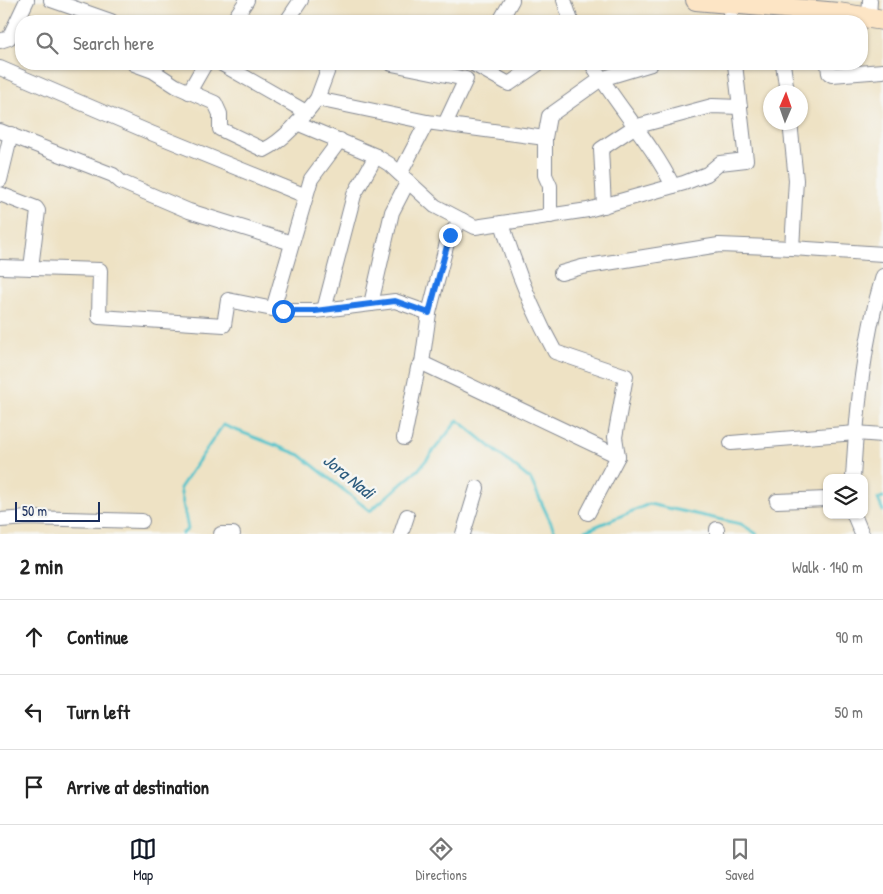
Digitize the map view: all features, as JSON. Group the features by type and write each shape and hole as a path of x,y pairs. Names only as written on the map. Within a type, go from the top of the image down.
{"street":[{"path":"22,15 27,0"},
{"path":"51,0 94,15"},
{"path":"238,15 247,0"},
{"path":"291,15 301,0"},
{"path":"503,15 512,0"},
{"path":"564,0 569,15"},
{"path":"696,0 730,12 756,3 778,14 818,11 874,12"},
{"path":"1,42 9,38 15,30"},
{"path":"0,68 150,133 306,196"},
{"path":"150,70 189,92 215,103 220,114 220,129 264,150 301,118 317,99 328,70"},
{"path":"189,92 202,70"},
{"path":"231,70 301,118 340,140 376,156 435,206 475,227 604,206 707,174 720,162 746,160 736,70"},
{"path":"420,70 466,80"},
{"path":"445,124 472,70"},
{"path":"485,70 509,84 529,70"},
{"path":"596,70 634,127 662,164 672,186"},
{"path":"550,216 550,186 545,175 545,138 549,116 601,79 631,70"},
{"path":"785,70 786,85"},
{"path":"829,70 832,75 883,71"},
{"path":"317,99 427,122 545,138"},
{"path":"604,206 601,149 634,127 712,106 740,108"},
{"path":"371,304 392,212 427,122"},
{"path":"791,130 796,180 792,248"},
{"path":"0,180 5,133 113,175 121,182 189,211 292,243"},
{"path":"273,309 311,179 340,140"},
{"path":"324,310 354,195 376,156"},
{"path":"0,194 36,208 38,211 32,268"},
{"path":"404,438 418,368 422,364 429,313 450,235 462,220"},
{"path":"502,223 519,279 537,321 555,352 626,376 615,437 618,456 588,513"},
{"path":"562,274 582,267 719,245 883,254"},
{"path":"0,267 100,270 99,318 224,325 228,300 273,309 324,310 395,301 429,313"},
{"path":"853,474 858,402 872,314 883,276"},
{"path":"422,364 618,456"},
{"path":"731,443 856,433 883,435"},
{"path":"463,534 476,488"},
{"path":"777,501 823,499"},
{"path":"401,534 407,516"},
{"path":"0,520 28,518 142,521"},
{"path":"856,519 862,534"},
{"path":"221,534 233,534"}],"waterway":[{"name":"Jora Nadi","path":"182,534 188,529 180,488 223,425 300,455 370,511 419,469 458,420 531,480 556,534"},
{"name":"Jora Nadi","path":"883,497 878,499 883,511"},
{"name":"Jora Nadi","path":"578,534 649,504 741,524 757,534"}],"route":[{"path":"283,311 315,311 395,301 429,313 450,235"}]}
